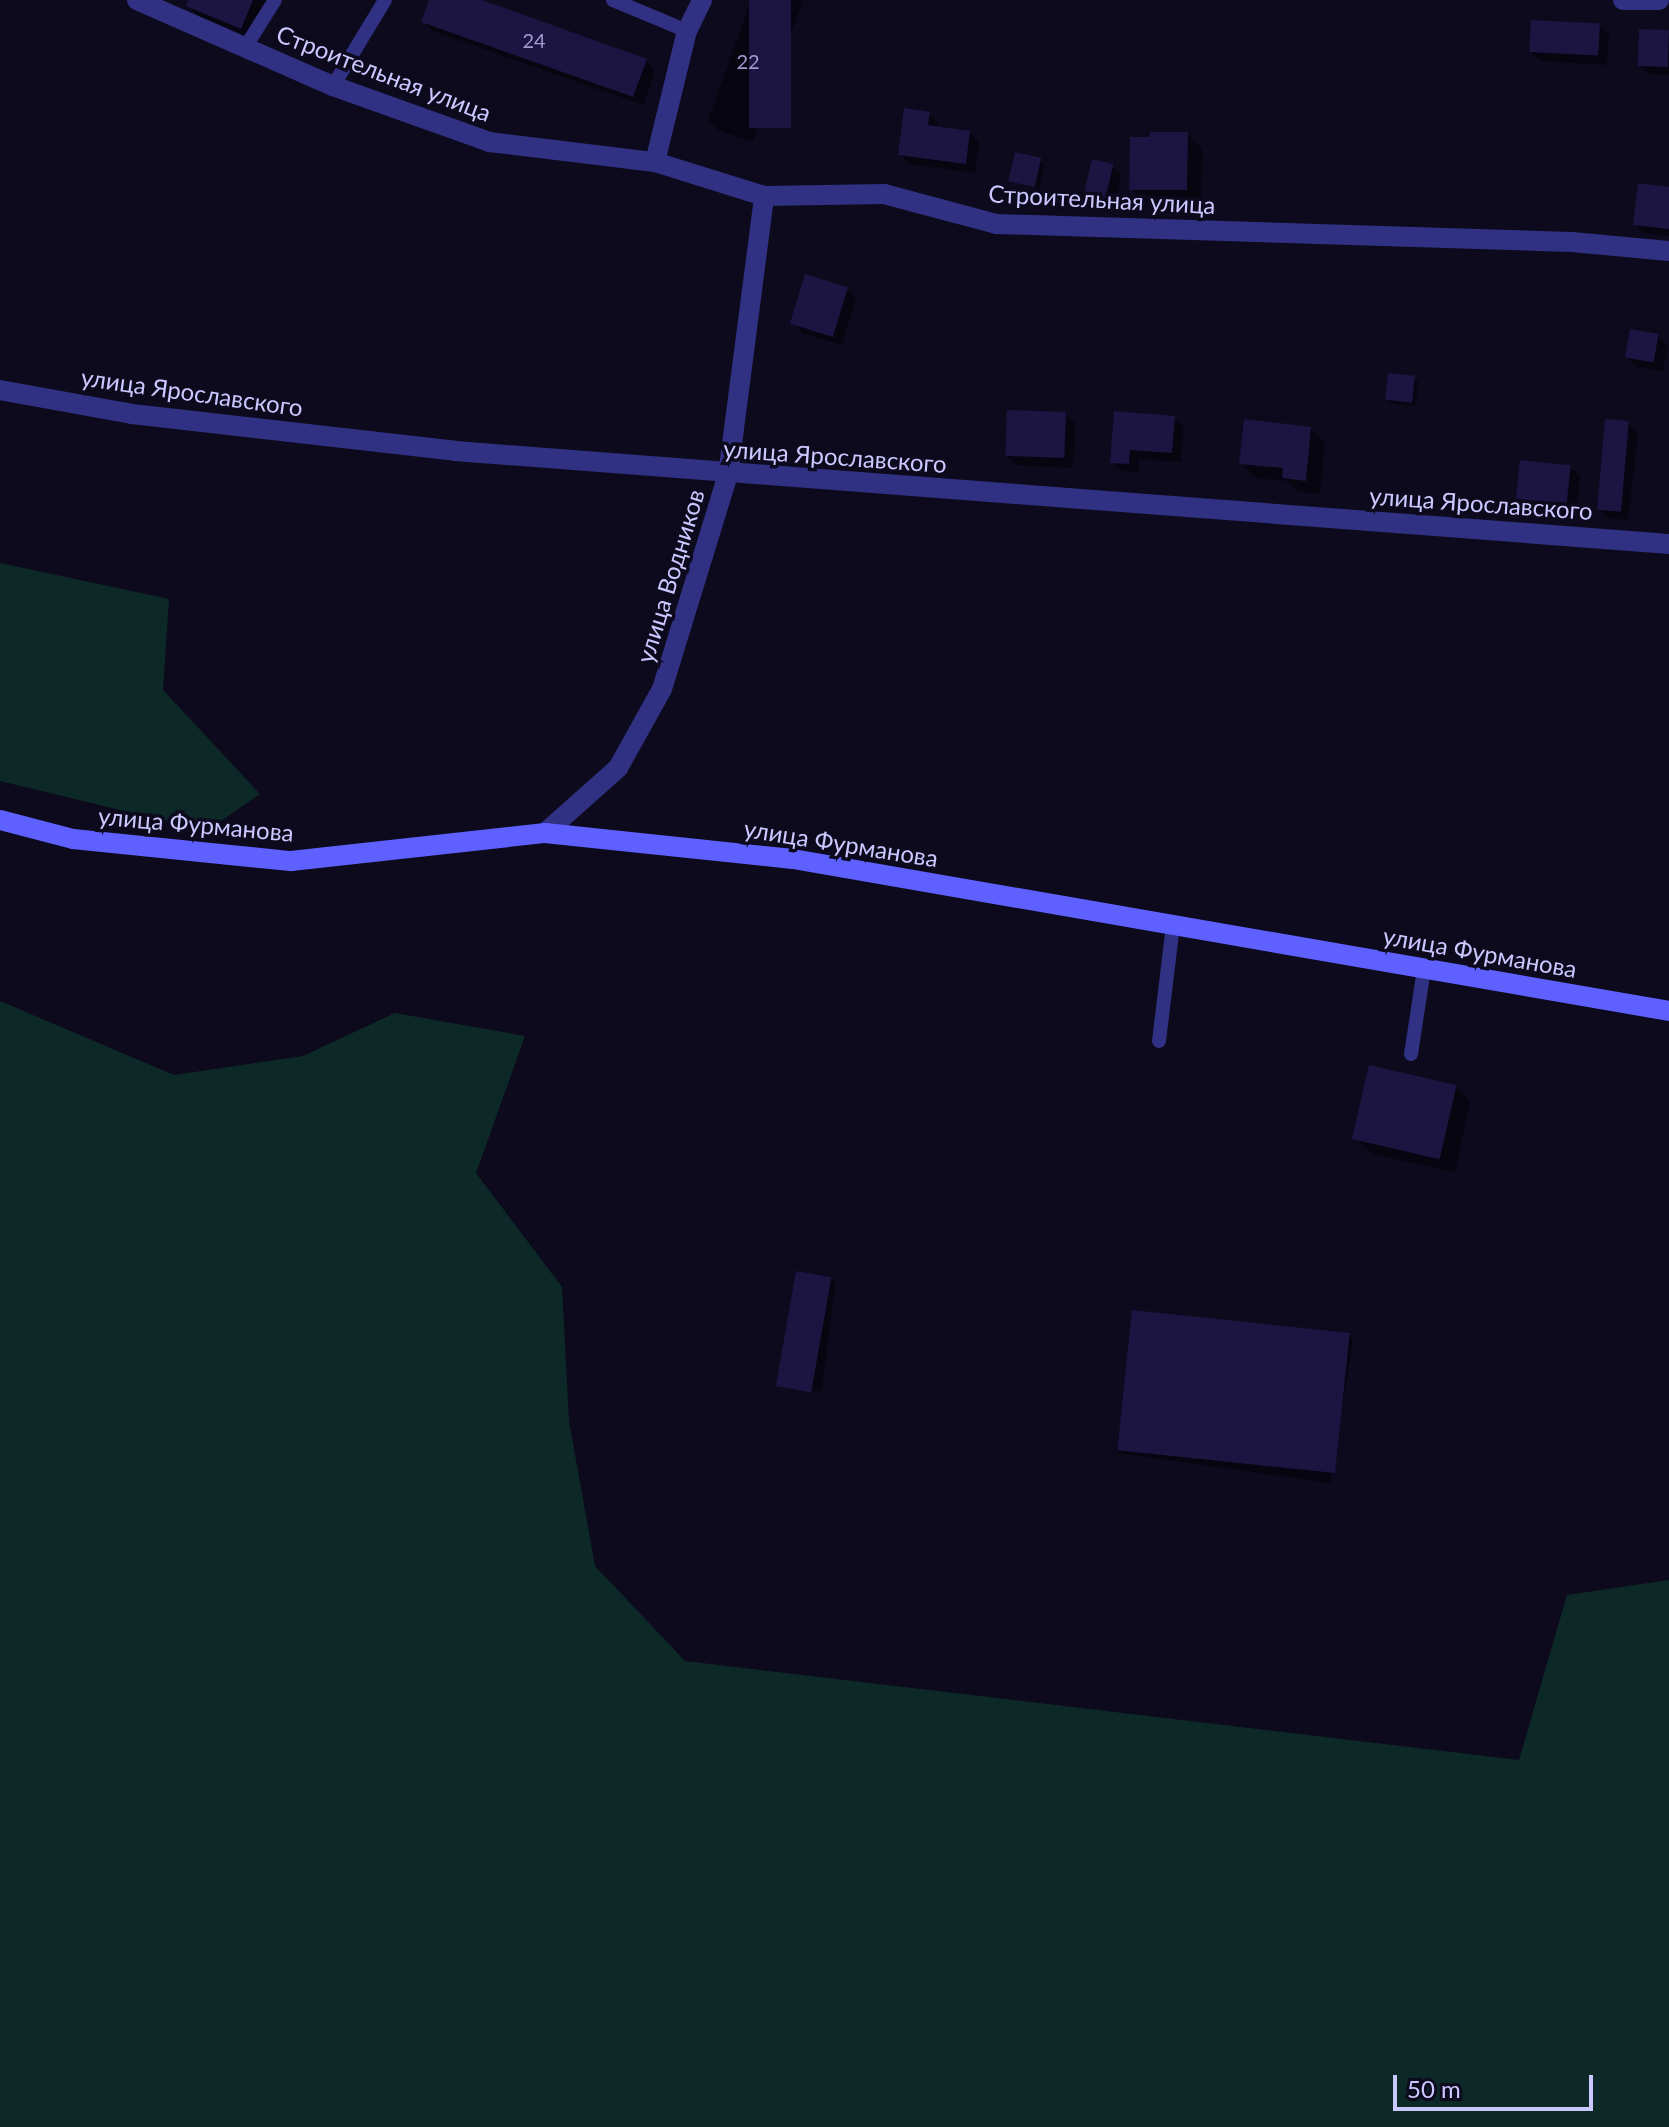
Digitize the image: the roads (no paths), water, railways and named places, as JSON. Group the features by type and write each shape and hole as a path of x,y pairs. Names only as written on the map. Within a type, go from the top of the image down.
{"main road":[{"name":"улица Фурманова","path":"0,820 73,839 291,861 545,833 793,859 1669,1011"}],"street":[{"name":"Строительная улица","path":"137,0 333,86 489,142 655,162 764,196 884,194 997,224 1572,242 1669,251"},
{"path":"655,162 687,31 702,0"},
{"path":"1623,0 1659,0"},
{"name":"улица Водников","path":"545,833 618,768 662,689 728,475 764,196"},
{"name":"улица Ярославского","path":"0,390 132,414 455,451 728,475 1669,544"}],"lane":[{"path":"246,46 275,0"},
{"path":"333,86 385,0"},
{"path":"613,0 687,31"},
{"path":"1159,1041 1173,925"},
{"path":"1411,1054 1424,969"}]}
